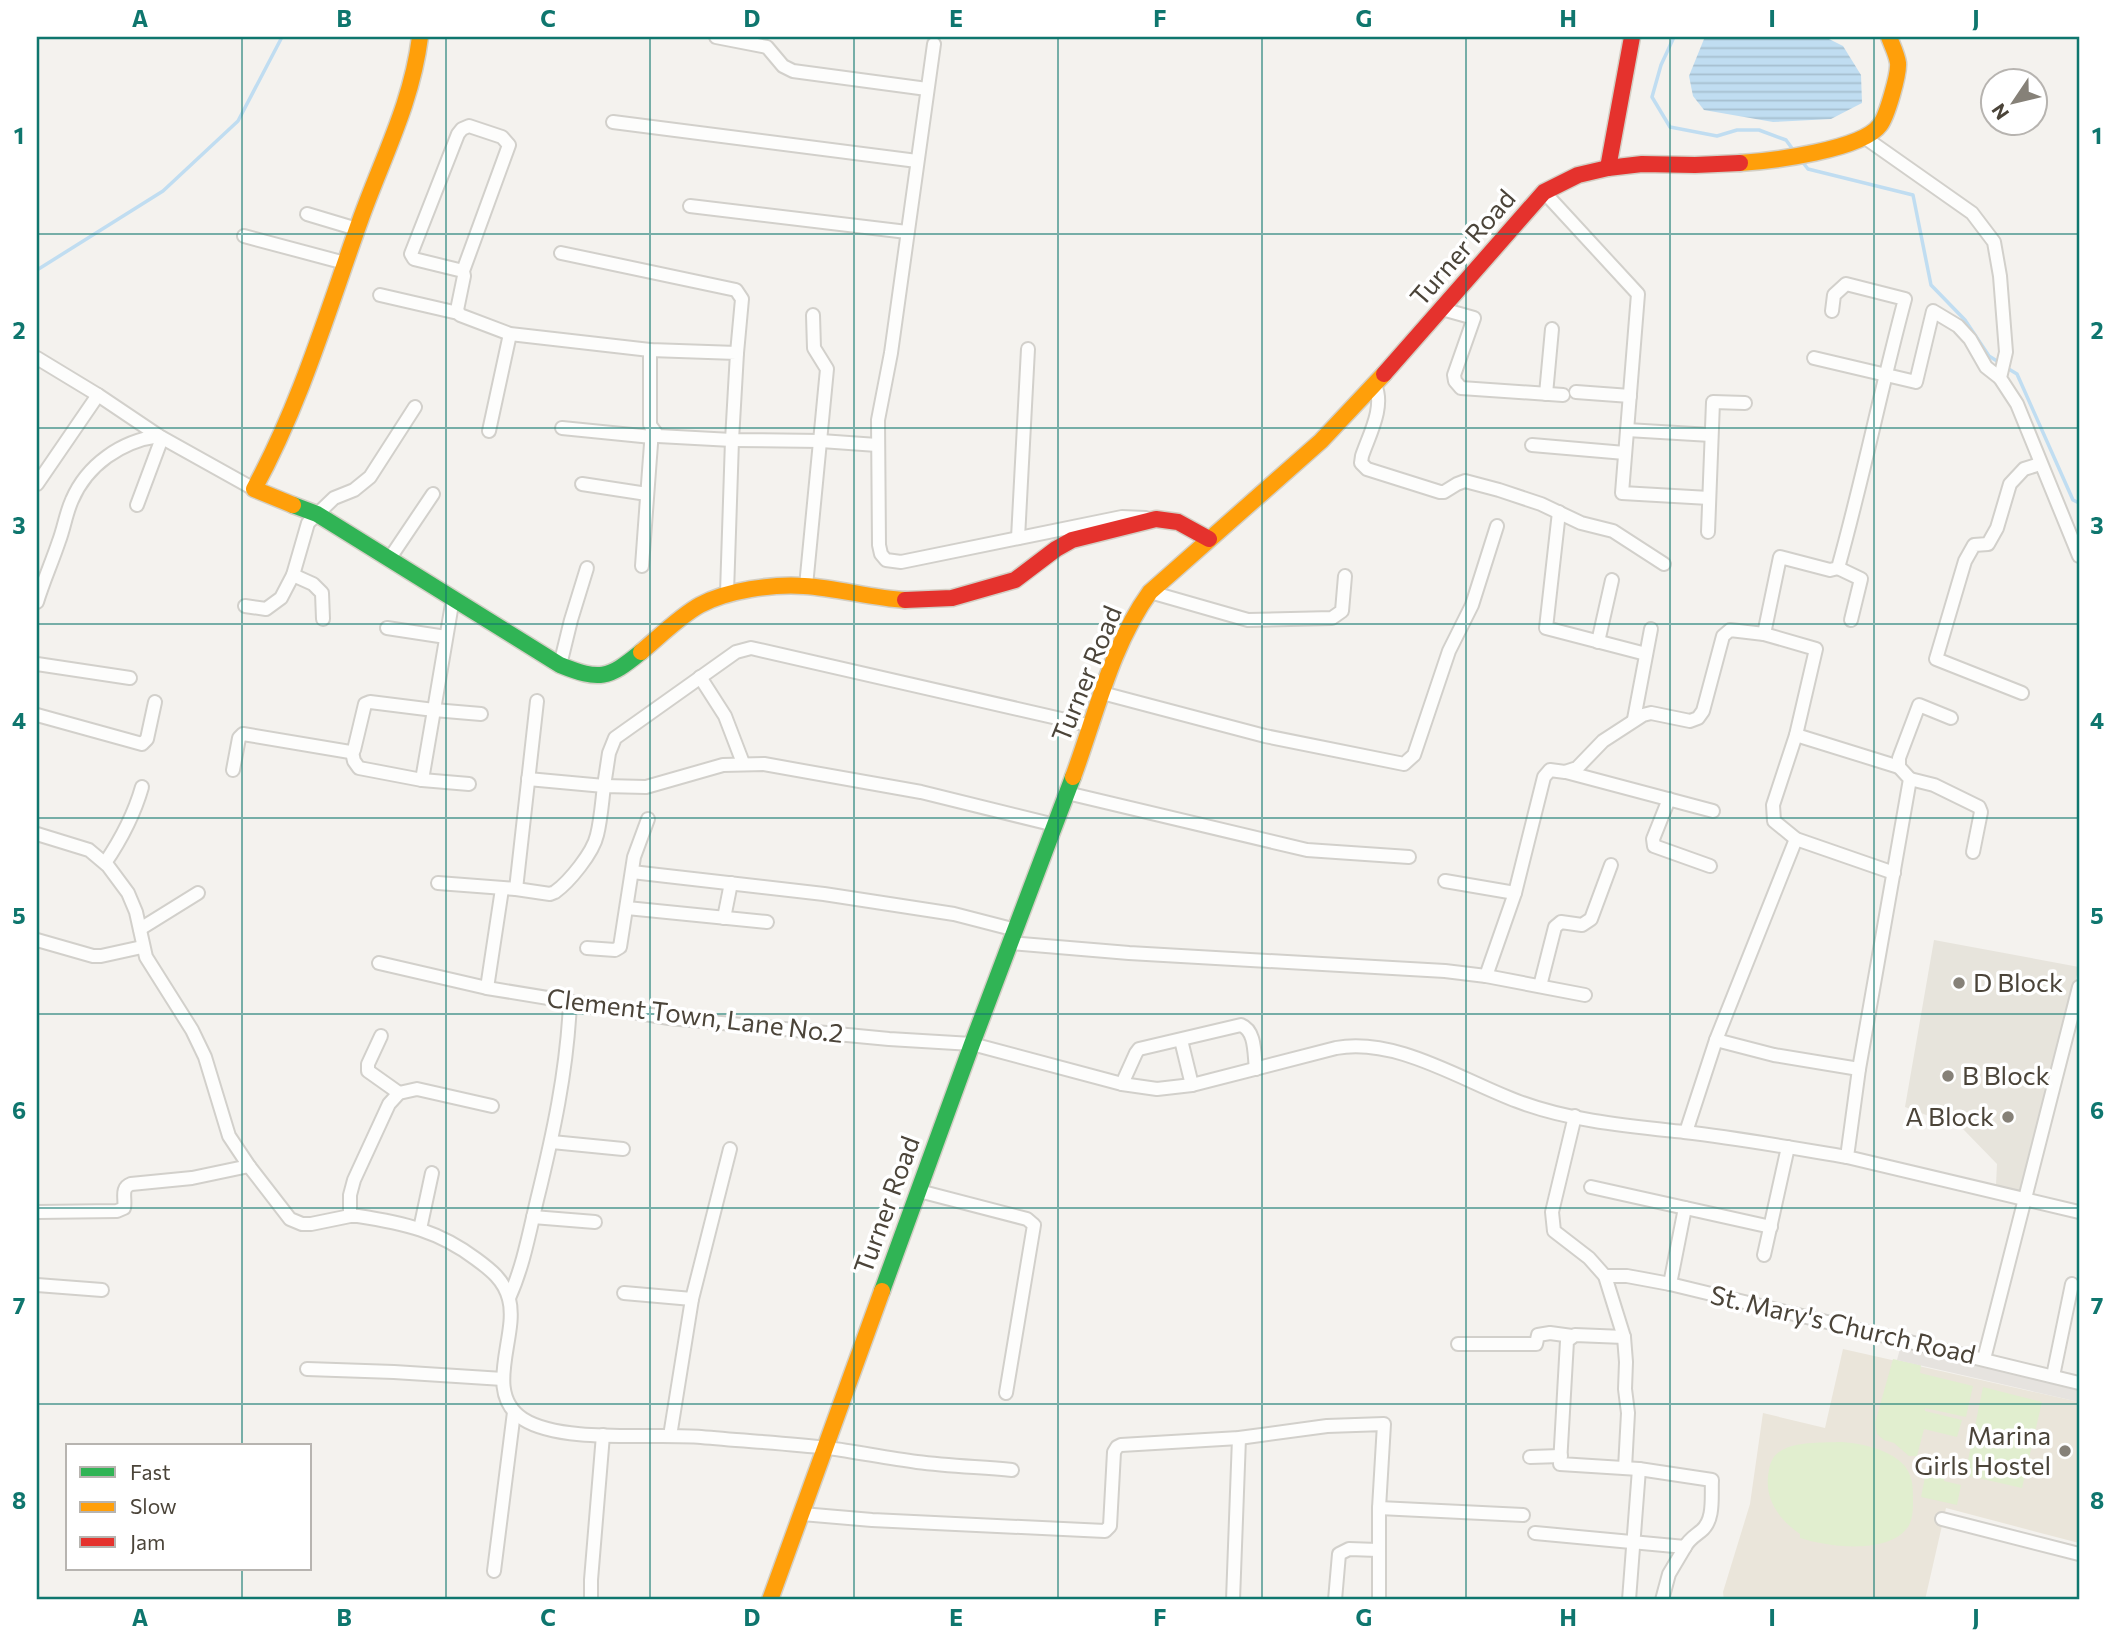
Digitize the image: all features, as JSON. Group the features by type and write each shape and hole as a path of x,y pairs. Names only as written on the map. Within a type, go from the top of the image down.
{"main road":[{"path":"420,37 411,87 357,229 305,382 283,436 254,489 317,514 561,665 585,675 600,676 620,669 698,606 727,593 769,587 806,586 880,598 931,600 968,595 1014,580 1072,540 1157,519 1178,522 1209,539"},
{"path":"1608,168 1632,37"},
{"name":"Turner Road","path":"770,1600 1102,693 1133,616 1150,592 1321,441 1375,385 1544,192 1578,175 1608,168 1643,164 1695,165 1771,161 1830,149 1864,137 1880,126 1891,100 1898,63 1889,37"}],"street":[{"path":"716,37 767,47 783,66 793,71 927,89"},
{"path":"934,44 891,353 878,420 878,545 881,554 886,560 901,562 1122,517 1157,519"},
{"path":"613,122 917,161"},
{"path":"458,313 463,271 509,145 502,137 469,126 458,134 411,254 414,259 463,271"},
{"path":"1864,137 1972,214 1994,242 2000,276 2006,352 2002,370 2079,556"},
{"path":"1544,192 1638,294 1622,493 1709,498"},
{"path":"690,206 907,232"},
{"path":"307,214 357,229"},
{"path":"244,236 345,263"},
{"path":"561,253 736,290 742,299 732,440 727,593"},
{"path":"1832,312 1834,295 1846,284 1905,299 1838,568"},
{"path":"380,295 458,313 510,334 650,350 737,354"},
{"path":"1442,309 1474,318 1454,375 1461,388 1630,396"},
{"path":"1814,358 1916,382 1933,311 1958,327 1970,339 1986,367 2002,370"},
{"path":"806,586 827,369 814,348 813,315"},
{"path":"1546,394 1552,329"},
{"path":"489,431 510,334"},
{"path":"1018,538 1028,349"},
{"path":"642,566 652,433 650,350"},
{"path":"38,362 98,394 160,437 254,489"},
{"path":"1375,385 1379,393 1379,405 1362,456 1362,463 1367,470 1440,492 1465,481 1499,490 1581,523 1613,531 1664,564"},
{"path":"37,484 98,394"},
{"path":"1707,532 1713,402 1745,403"},
{"path":"245,606 261,609 271,607 281,598 293,575 305,529 334,498 354,489 370,477 415,407"},
{"path":"562,428 652,433 662,438 821,441 877,445"},
{"path":"1627,430 1711,435"},
{"path":"137,505 160,437"},
{"path":"37,602 69,506 79,487 100,463 119,448 140,438 160,437"},
{"path":"1532,445 1625,453"},
{"path":"2022,693 1936,659 1970,549 1974,545 1988,544 1997,528 2010,484 2024,469 2040,464"},
{"path":"582,484 647,494"},
{"path":"390,558 433,494"},
{"path":"1559,512 1546,628 1646,654"},
{"path":"1102,693 1265,736 1404,764 1414,755 1449,650 1472,605 1497,526"},
{"path":"1764,635 1780,557 1830,570 1838,568 1861,579 1851,621"},
{"path":"561,665 587,568"},
{"path":"293,575 313,584 322,593 323,619"},
{"path":"1150,592 1248,620 1332,618 1342,611 1345,576"},
{"path":"1598,642 1612,580"},
{"path":"422,780 453,598"},
{"path":"387,628 446,637"},
{"path":"1634,719 1651,629"},
{"path":"1565,772 1577,768 1602,741 1634,719 1651,713 1690,721 1698,718 1703,710 1724,633 1732,630 1764,635 1816,649 1796,735 1773,805 1772,816 1778,826 1796,839 1894,873"},
{"path":"438,883 550,894 555,892 580,864 597,836 609,753 615,738 736,652 751,648 1092,726"},
{"path":"37,664 130,678"},
{"path":"701,677 725,716 743,763"},
{"path":"516,889 537,701"},
{"path":"37,715 142,744 147,739 155,702"},
{"path":"469,784 422,780 359,768 352,752 365,704 370,702 481,714"},
{"path":"1899,767 1899,758 1919,705 1951,718"},
{"path":"233,770 239,738 243,734 352,752"},
{"path":"1796,735 1899,767 1910,779 1934,785 1979,807 1981,812 1973,852"},
{"path":"528,779 646,787 723,765 764,764 921,792 1055,825"},
{"path":"1486,976 1515,893 1544,777 1550,770 1713,811"},
{"path":"1847,1157 1859,1069 1910,779"},
{"path":"105,863 128,827 142,787"},
{"path":"1067,793 1307,850 1409,857"},
{"path":"1669,799 1653,839 1654,846 1710,866"},
{"path":"587,948 615,950 620,947 638,844 648,819"},
{"path":"37,834 89,850 105,863 128,893 136,912 142,947 150,965 192,1030 211,1073 229,1136 290,1219 296,1223 311,1224 350,1216 420,1229 457,1244 498,1276 509,1298 503,1379 505,1394 514,1412 547,1430 826,1448 920,1462 1012,1470"},
{"path":"1686,1132 1716,1040 1796,839"},
{"path":"1540,986 1555,927 1561,922 1582,925 1589,922 1611,865"},
{"path":"632,872 824,894 954,914 1014,937 1129,953 1445,971 1486,976 1585,996"},
{"path":"1445,881 1515,893"},
{"path":"724,918 731,883"},
{"path":"487,988 502,889"},
{"path":"140,929 198,893"},
{"path":"626,908 767,922"},
{"path":"37,940 93,956 142,947"},
{"name":"Clement Town, Lane No.2","path":"379,963 487,988 669,1018 889,1039 972,1044 1122,1084 1157,1089 1192,1085 1336,1048 1358,1044 1371,1045 1425,1062 1517,1101 1575,1116 1847,1157 2079,1212"},
{"path":"1984,1359 2024,1198 2074,1037 2079,987"},
{"path":"509,1298 521,1271 552,1142 565,1070 570,1003"},
{"path":"1122,1084 1138,1050 1244,1026 1251,1035 1256,1069"},
{"path":"381,1036 368,1064 368,1071 399,1093"},
{"path":"1181,1040 1192,1085"},
{"path":"1716,1040 1773,1055 1859,1069"},
{"path":"350,1216 350,1195 354,1180 388,1104 399,1093 417,1089 492,1106"},
{"path":"1575,1116 1552,1212 1554,1231 1589,1258 1605,1276 1624,1337 1628,1413 1625,1468"},
{"path":"552,1142 623,1149"},
{"path":"1764,1255 1788,1147"},
{"path":"670,1436 692,1298 730,1149"},
{"path":"37,1212 117,1212 124,1208 124,1190 131,1184 192,1178 249,1166"},
{"path":"420,1229 432,1173"},
{"path":"1591,1187 1771,1227"},
{"path":"919,1191 1027,1219 1034,1225 1006,1393"},
{"path":"1670,1284 1685,1208"},
{"path":"533,1217 595,1222"},
{"name":"St. Mary's Church Road","path":"1605,1276 1627,1276 1670,1284 2079,1383"},
{"path":"2053,1376 2072,1284"},
{"path":"37,1285 102,1290"},
{"path":"624,1293 692,1298"},
{"path":"1458,1344 1536,1344 1538,1335 1550,1332 1572,1336 1624,1337"},
{"path":"1572,1336 1565,1345 1560,1464 1639,1469 1712,1480 1710,1518 1685,1547 1669,1574 1662,1600"},
{"path":"307,1369 503,1379"},
{"path":"494,1571 514,1412"},
{"path":"802,1514 1105,1531 1110,1526 1114,1452 1117,1447 1239,1438 1327,1426 1384,1424 1379,1508 1379,1600"},
{"path":"591,1600 603,1435"},
{"path":"1233,1600 1239,1438"},
{"path":"1530,1457 1561,1456"},
{"path":"1629,1600 1639,1469"},
{"path":"1379,1508 1523,1515"},
{"path":"1942,1519 2079,1555"},
{"path":"1535,1533 1685,1547"},
{"path":"1335,1600 1339,1554 1349,1549 1378,1550"}],"shaded area":[{"path":"1934,940 2079,967 2021,1191 1996,1185 1997,1164 1963,1129 1905,1107"},
{"path":"1901,1345 2079,1391 2079,1402 1897,1360"},
{"path":"1843,1349 2079,1402 2079,1543 1946,1508 1925,1600 1724,1600 1723,1592 1750,1504 1763,1413 1825,1428"}],"green space":[{"path":"1893,1359 1921,1365 1920,1373 1973,1386 1966,1417 1925,1408 1925,1411 1962,1420 1957,1437 1924,1429 1917,1456 1909,1456 1894,1443 1877,1434 1875,1423"},
{"path":"1983,1387 2042,1402 2022,1488 1965,1475"},
{"path":"1838,1442 1878,1449 1904,1465 1912,1483 1913,1510 1908,1527 1899,1536 1872,1545 1826,1544 1800,1538 1800,1534 1779,1514 1768,1489 1769,1467 1775,1456 1785,1448 1800,1444"},
{"path":"1929,1457 1948,1461 1944,1481 1961,1485 1957,1505 1921,1497"}],"water":[{"path":"1706,37 1825,37 1843,46 1861,75 1862,103 1831,119 1773,122 1704,110 1693,96 1689,76"}],"waterway":[{"path":"37,270 163,191 238,121 282,37"},
{"path":"1674,37 1661,65 1652,97 1670,127 1717,136 1737,130 1759,130 1786,140 1794,151"},
{"path":"1801,160 1808,169 1913,195 1931,285 1965,320 1989,356 2000,363"},
{"path":"2007,368 2017,374 2073,500 2079,503"}],"traffic: fast":[{"path":"293,505 317,514 560,665 585,674 603,675 620,668 641,652"},
{"path":"882,1291 1073,777"}],"traffic: slow":[{"path":"293,505 254,489 286,423 313,356 361,218 404,107 420,37"},
{"path":"1740,163 1815,153 1870,134 1883,120 1897,76 1897,60 1889,37"},
{"path":"1073,777 1115,658 1136,613 1150,592 1321,441 1384,374"},
{"path":"641,652 700,605 724,595 750,589 804,586 905,600"},
{"path":"770,1600 882,1291"}],"traffic: jam":[{"path":"1608,168 1632,37"},
{"path":"1384,374 1544,192 1578,175 1608,168 1642,164 1740,163"},
{"path":"905,600 952,598 1015,580 1072,540 1156,519 1178,522 1209,539"}],"place":[{"name":"D Block","path":"1959,983"},
{"name":"B Block","path":"1948,1076"},
{"name":"A Block","path":"2008,1117"},
{"name":"Marina Girls Hostel","path":"2065,1451"}]}
